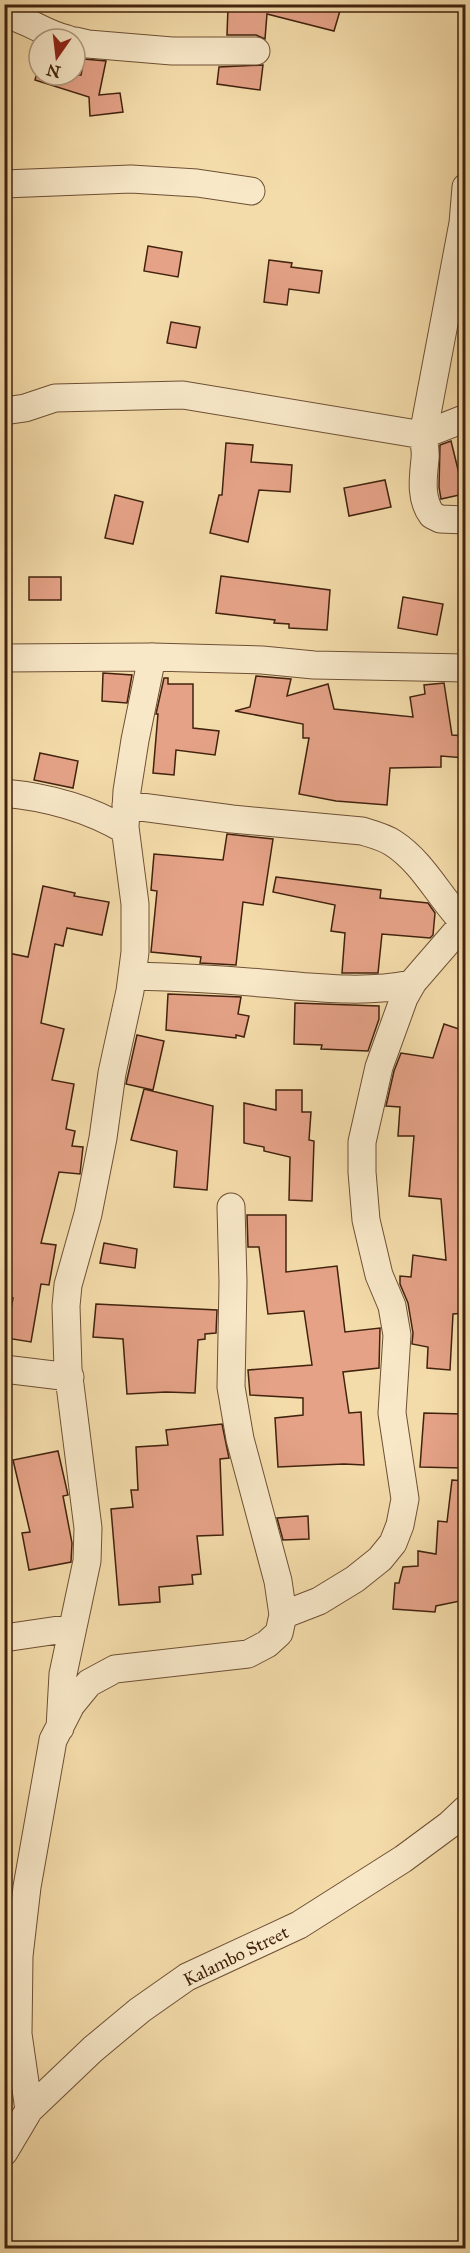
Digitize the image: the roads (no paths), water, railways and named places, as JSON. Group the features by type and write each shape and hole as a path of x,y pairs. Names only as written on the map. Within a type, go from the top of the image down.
{"street":[{"path":"4,14 21,17 40,27"},
{"path":"87,44 172,51 256,51"},
{"path":"4,184 131,180 197,183 251,191"},
{"path":"465,187 463,223 423,435 425,457 423,485 427,509 440,519 465,520"},
{"path":"4,411 25,408 55,399 183,395 423,435 465,418"},
{"path":"60,1728 63,1674 87,1561 88,1528 66,1335 68,1285 88,1214 103,1138 112,1073 132,976 135,952 135,904 126,817 135,740 152,657"},
{"path":"4,658 152,657 262,660 314,665 465,668"},
{"path":"4,794 82,808 103,817 232,819 362,831 393,843 412,860 465,924 412,984 404,998 379,1067 362,1142 366,1220 380,1275 392,1306 397,1335 392,1413 405,1499 400,1525 393,1543 380,1559 355,1579 319,1601 283,1615"},
{"path":"132,976 192,977 327,989 388,989 412,984"},
{"path":"29,2110 18,2034 19,1956 27,1887 53,1740 71,1705 89,1683 115,1669 248,1654 267,1644 279,1634 283,1615 278,1581 240,1439 231,1387 233,1282 231,1207"},
{"path":"4,1369 70,1377"},
{"path":"4,1638 72,1628"},
{"name":"Kalambo Street","path":"4,2152 29,2110 93,2049 140,2010 187,1977 299,1925 403,1859 449,1825 465,1809"}]}
